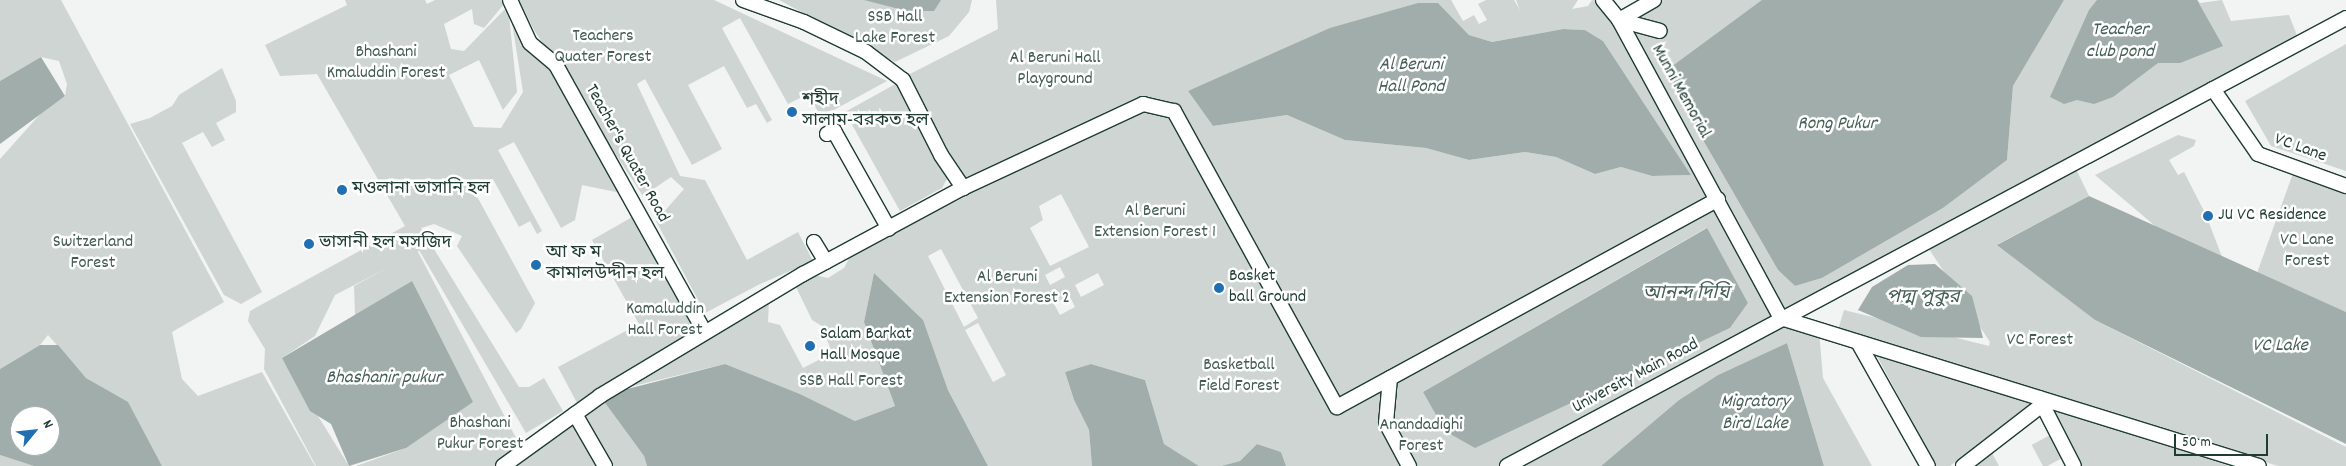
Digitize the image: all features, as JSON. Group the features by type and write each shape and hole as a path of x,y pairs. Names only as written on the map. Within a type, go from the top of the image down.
{"street":[{"name":"Teacher's Quater Road","path":"510,0 530,43 556,65 704,331"},
{"path":"743,0 804,22 866,52 903,80 941,155 963,188"},
{"name":"Munni Memorial","path":"1603,0 1619,20 1781,318"},
{"path":"1619,20 1654,0"},
{"name":"University Main Road","path":"1507,466 2346,18"},
{"path":"1619,20 1660,31"},
{"name":"VC Lane","path":"2213,89 2258,154 2346,186"},
{"path":"503,466 575,414 704,331 963,188 1143,104 1174,110 1337,407 1718,199"},
{"path":"827,134 834,131 889,229"},
{"path":"814,242 826,262"},
{"path":"1781,318 2040,401 2259,466"},
{"path":"1858,342 1928,466"},
{"path":"1390,378 1386,423 1409,466"},
{"path":"2040,401 2070,465"},
{"path":"1963,466 2040,401"},
{"path":"575,414 605,466"}],"green space":[{"name":"Switzerland Forest","path":"0,0 61,0 224,302 172,332 182,379 198,396 262,372 315,466 162,466 128,403 86,378 48,335 40,345 0,369 0,159 42,112 65,96 67,84 59,61 41,57 0,81"},
{"name":"Bhashani Kmaluddin Forest","path":"345,0 425,0 427,4 435,0 504,0 505,3 484,28 474,24 472,9 444,24 451,49 464,51 508,6 517,92 503,110 479,60 449,75 474,127 501,128 523,92 510,10 552,68 621,193 582,185 575,220 561,228 514,142 498,150 542,231 537,234 530,221 519,227 493,179 473,189 535,303 521,329 516,333 457,246 462,236 434,224 421,228 519,387 529,387 544,378 563,411 526,433 419,250 418,252 524,453 600,396 644,456 647,466 356,466 406,448 412,281 355,316 354,286 391,266 335,295 315,336 282,358 349,466 316,466 264,369 265,349 248,321 250,311 405,226 317,74 280,76 265,45 347,5"},
{"name":"Teachers Quater Forest","path":"519,0 714,0 887,81 821,117 808,94 788,104 740,18 722,28 772,120 767,123 756,104 747,108 724,66 688,85 722,149 692,165 645,79 637,84 680,176 705,180 747,260 798,232 813,261 760,284 705,313 656,221 684,189 671,177 643,196 534,30"},
{"name":"SSB Hall Lake Forest","path":"779,0 972,0 969,12 949,36 895,62"},
{"path":"996,0 1451,0 1463,21 1474,15 1479,24 1487,20 1478,4 1486,0 1514,0 1520,10 1516,0 1578,0 1572,9 1588,6 1592,0 1603,0 1619,20 1654,0 1763,0 1667,71 1703,140 1778,270 1795,286 1822,278 1943,208 2007,160 2013,86 2064,0 2198,0 2200,3 2222,0 2231,21 2289,15 2298,38 2213,89 1782,313 1727,215 1781,318 1819,330 1823,378 1872,466 1824,466 1787,343 1718,375 1679,400 1601,466 1519,466 1626,410 1742,340 1507,466 1409,466 1386,423 1390,378 1337,407 1205,169 1336,412 1385,387 1383,428 1402,466 1286,466 1281,452 1257,444 1240,461 1221,466 1199,466 1164,444 1145,380 1091,364 1065,372 1074,400 1089,430 1092,466 988,466 948,390 923,321 874,273 864,322 895,406 855,421 800,394 725,364 604,393 769,300 768,322 780,325 803,368 832,353 822,326 812,320 795,285 814,275 828,278 844,268 851,255 970,194 908,75 998,29","holes":["1418,3 1438,3 1469,35 1492,42 1563,29 1585,30 1603,41 1691,175 1652,176 1621,167 1595,174 1556,157 1525,152 1469,160 1426,148 1345,140 1287,115 1213,126 1188,91","1061,194 1089,247 1050,266 1030,228 1043,220 1039,206","1706,228 1748,303 1730,328 1475,447 1445,431 1423,392","941,249 978,318 964,327 928,256","1060,267 1065,277 1050,285 1045,275","1098,273 1104,285 1081,297 1075,285","1069,295 1075,307 1060,315 1054,304","978,323 1006,375 993,382 965,330"]},
{"path":"2346,44 2346,171 2271,146 2245,101"},
{"path":"222,68 236,101 236,112 216,123 225,140 212,147 203,132 182,143 262,292 241,304 224,295 130,124 150,118 172,106 179,95"},
{"path":"899,82 948,177 942,188 900,211 845,112"},
{"path":"2178,135 2196,140 2194,146 2169,160 2178,175 2184,172 2206,215 2229,275 2187,253 2095,175"},
{"name":"VC Lane Forest","path":"2295,168 2346,186 2346,312 2257,273"},
{"name":"VC Forest","path":"2076,169 2089,196 1998,244 2095,320 2346,447 2346,466 2278,466 1838,330 1844,310 1989,346 1990,342 1929,249"},
{"name":"Kamaluddin Hall Forest","path":"634,216 699,331 578,405 558,367 639,324 592,240"},
{"path":"1877,356 2031,403 1950,466 1936,466"},
{"path":"2038,397 2259,466 2074,466"},
{"path":"2052,434 2064,457 2047,466 2043,466 2032,445"},
{"path":"1992,453 1999,466 1971,466"},
{"path":"0,455 35,466 0,466"}],"water":[{"path":"864,0 941,0 934,11 907,11"},
{"name":"Rong Pukur","path":"1762,0 2064,0 2013,86 2007,160 1943,208 1822,278 1795,286 1778,270 1703,140 1667,70"},
{"name":"Teacher club pond","path":"2097,0 2197,0 2223,46 2180,63 2158,63 2113,97 2094,104 2077,100 2064,104 2050,97 2089,10"},
{"name":"Al Beruni Hall Pond","path":"1418,3 1438,3 1469,35 1492,42 1563,29 1585,30 1603,41 1691,175 1652,176 1621,167 1595,174 1556,157 1525,152 1469,160 1426,148 1345,140 1287,115 1213,126 1188,91 1330,28"},
{"path":"41,57 65,96 0,144 0,81"},
{"name":"VC Lake","path":"2089,196 2346,312 2346,444 2095,320 1997,245"},
{"name":"আনন্দ দিঘি","path":"1707,228 1748,303 1730,328 1475,448 1445,431 1423,392"},
{"name":"পদ্ম পুকুর","path":"1935,264 1972,296 1983,338 1921,337 1858,310 1872,287 1908,265"},
{"path":"874,273 923,320 948,390 988,466 647,466 644,456 600,396 725,364 800,394 855,421 895,406 864,322"},
{"name":"Bhashanir pukur","path":"412,281 473,402 406,448 349,466 331,424 310,411 282,358"},
{"name":"Migratory Bird Lake","path":"1787,343 1824,466 1601,466 1679,400 1718,375"},
{"path":"40,345 58,345 86,378 128,402 162,466 34,466 0,455 0,369"},
{"path":"1091,364 1145,380 1164,444 1199,466 1092,466 1089,430 1074,400 1065,372"},
{"path":"1257,444 1281,452 1286,466 1221,466 1240,461"}],"place":[{"name":"শহীদ সালাম-বরকত হল","path":"792,112"},
{"name":"মওলানা ভাসানি হল","path":"342,190"},
{"name":"JU VC Residence","path":"2208,216"},
{"name":"ভাসানী হল মসজিদ","path":"309,244"},
{"name":"আ ফ ম কামালউদ্দীন হল","path":"536,265"},
{"name":"Basket ball Ground","path":"1219,288"},
{"name":"Salam Barkat Hall Mosque","path":"810,346"}],"park label":[{"name":"Al Beruni Hall Playground","path":"1055,70"},
{"name":"Al Beruni Extension Forest 1","path":"1155,223"},
{"name":"Al Beruni Extension Forest 2","path":"1007,289"},
{"name":"Basketball Field Forest","path":"1239,377"},
{"name":"SSB Hall Forest","path":"851,382"},
{"name":"Bhashani Pukur Forest","path":"480,435"},
{"name":"Anandadighi Forest","path":"1421,437"}]}
